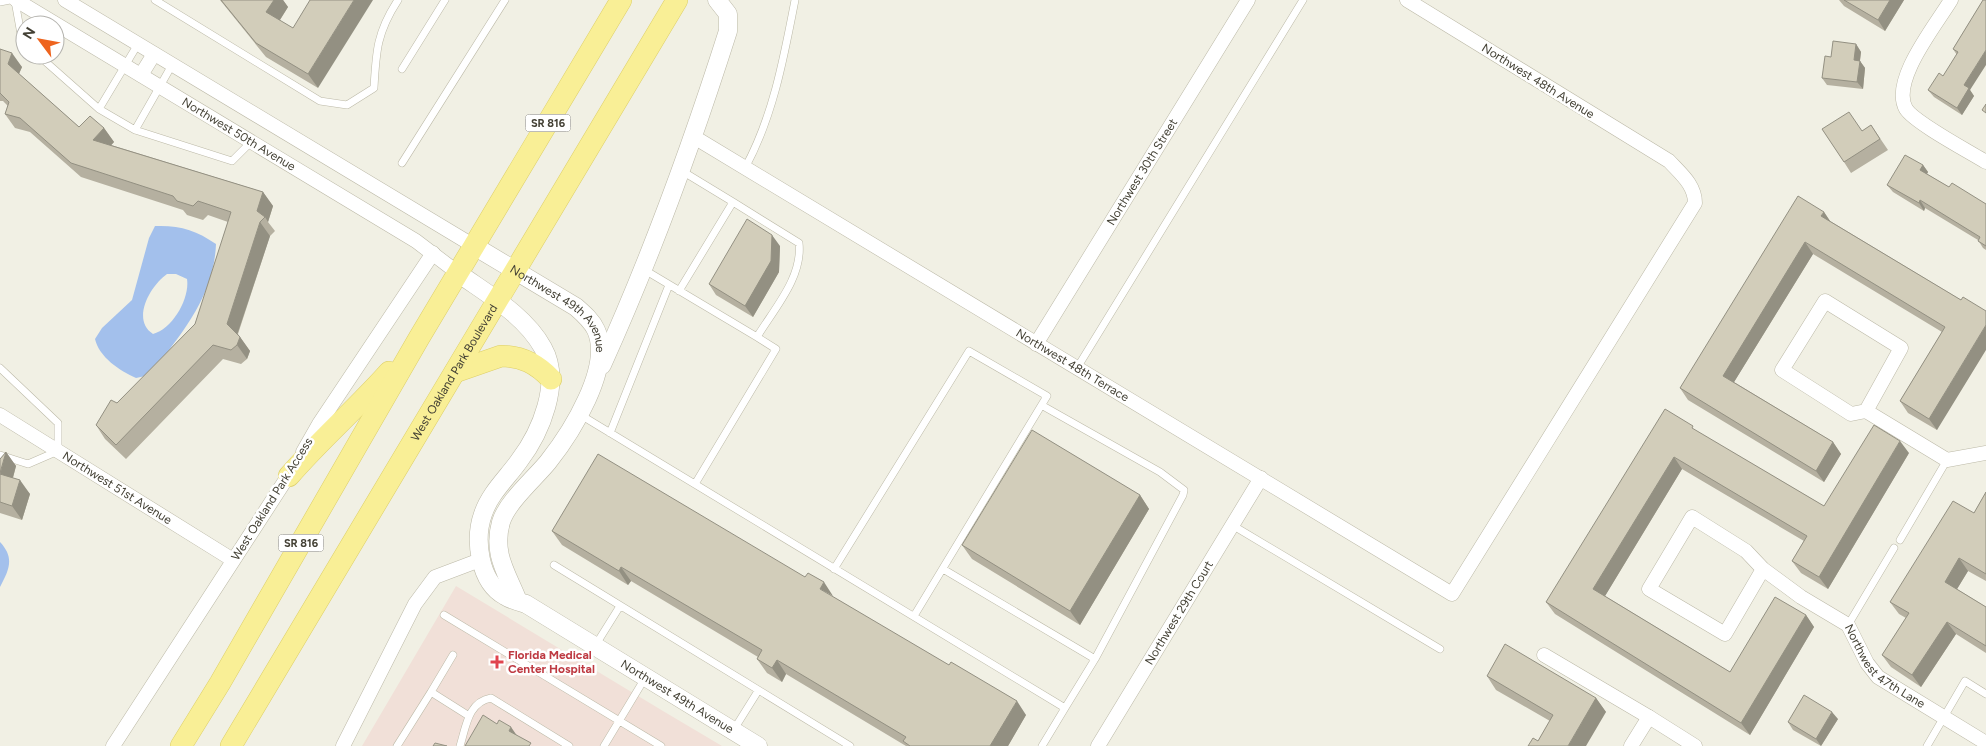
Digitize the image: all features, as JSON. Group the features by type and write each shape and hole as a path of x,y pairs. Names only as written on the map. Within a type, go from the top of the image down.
{"main road":[{"name":"SR 816","path":"181,746 220,683 419,338 620,0"},
{"name":"West Oakland Park Boulevard","path":"231,746 677,0"},
{"path":"289,476 314,447 363,401 419,338"},
{"path":"455,372 502,356 510,356 532,363 550,379"}],"street":[{"name":"Northwest 50th Avenue","path":"15,0 416,241 458,273"},
{"name":"Northwest 50th Avenue","path":"65,0 474,246"},
{"path":"594,381 643,269 694,137 728,31 728,14 717,0"},
{"name":"Northwest 30th Street","path":"1036,344 1248,0"},
{"name":"Northwest 48th Avenue","path":"1407,0 1669,161 1689,182 1695,193 1695,203 1452,594"},
{"path":"1951,0 1907,72 1903,99 1907,110 1919,121 1986,162"},
{"path":"141,76 154,54"},
{"name":"Northwest 48th Terrace","path":"694,137 1452,594"},
{"name":"Northwest 49th Avenue","path":"474,246 566,300 587,316 596,329 599,339 599,365 594,381 578,414 549,461 502,519 498,548 501,564 518,601"},
{"name":"West Oakland Park Access","path":"113,746 289,476 319,424 432,253"},
{"name":"Northwest 49th Avenue","path":"458,273 523,322 543,348 550,379 548,395 534,438 519,462 493,495 483,514 480,532 480,560 495,587 504,596 518,601 595,646 758,746"},
{"path":"1866,410 1901,348 1825,301 1782,370 1852,414 1866,410 1947,460 1986,453"},
{"name":"Northwest 51st Avenue","path":"0,415 233,560"},
{"name":"Northwest 29th Court","path":"1098,746 1261,478"},
{"name":"Northwest 47th Lane","path":"1763,569 1725,634 1648,589 1692,517 1746,551 1763,569 1801,597 1848,625 1867,663 1878,677 1986,743"},
{"path":"344,746 415,604 435,577 480,560"},
{"path":"1544,655 1649,717 1690,745"},
{"path":"1630,746 1649,717"}],"lane":[{"path":"0,2 10,0"},
{"path":"15,0 18,15"},
{"path":"155,0 320,101 347,105 374,88 376,45 389,14 398,0"},
{"path":"402,69 445,0"},
{"path":"745,168 758,144 782,67 795,0"},
{"path":"1076,368 1303,0"},
{"path":"402,163 502,1"},
{"path":"99,109 138,44"},
{"path":"49,65 99,109 135,130 232,161 251,142"},
{"path":"135,130 172,65"},
{"path":"681,170 799,243 800,255 795,275 757,337"},
{"path":"679,291 733,202"},
{"path":"643,269 776,349 695,484"},
{"path":"610,433 669,285"},
{"path":"834,568 969,350 1047,396 1043,406 914,616"},
{"path":"0,368 58,423 58,451 28,464 0,455"},
{"path":"1042,746 1095,658 1184,490 1160,472 1043,406"},
{"path":"578,414 1065,708"},
{"path":"1900,540 1947,460"},
{"path":"1232,525 1440,649"},
{"path":"1848,625 1894,548"},
{"path":"554,565 758,692 850,746"},
{"path":"943,569 1095,658"},
{"path":"595,646 620,606"},
{"path":"444,615 661,746"},
{"path":"397,746 453,655"},
{"path":"604,746 646,677"},
{"path":"1927,746 1965,681 1986,694"},
{"path":"431,692 469,716"},
{"path":"733,731 758,692"},
{"path":"460,746 469,716 476,704 491,698 569,746"}],"shaded area":[{"name":"Florida Medical Center Hospital","path":"456,586 663,711 722,746 362,746"}],"water":[{"path":"155,226 172,226 187,229 216,244 214,263 209,281 194,314 150,375 136,378 111,363 97,346 95,339 102,328 132,300 149,238","holes":["167,274 176,274 187,279 186,295 183,303 179,312 167,326 153,334 147,328 144,320 145,303 161,279"]},
{"path":"0,542 8,553 9,564 0,587"}],"building":[{"path":"221,0 274,0 266,12 293,28 310,0 354,0 308,74 256,43"},
{"path":"1844,0 1890,0 1878,20"},
{"path":"1983,0 1986,0 1986,50 1964,85 1969,88 1957,108 1928,90 1939,73 1943,76 1958,52 1953,49"},
{"path":"1833,41 1856,44 1854,60 1860,61 1857,82 1822,78 1825,56 1831,57"},
{"path":"0,49 12,53 8,64 79,127 90,116 104,128 93,140 263,192 257,211 265,217 260,222 227,324 240,337 237,345 231,350 213,345 116,445 96,425 111,400 117,403 195,324 231,212 198,201 193,206 177,201 173,196 71,163 20,118 5,114 9,102 0,93"},
{"path":"1986,104 1986,113 1982,110"},
{"path":"1849,112 1862,131 1871,125 1880,139 1844,162 1822,129"},
{"path":"1905,155 1923,165 1920,170 1949,187 1952,183 1986,204 1986,246 1978,241 1980,237 1920,200 1919,203 1887,185"},
{"path":"1798,196 1824,212 1821,216 1961,300 1963,297 1986,311 1986,325 1929,419 1900,401 1945,327 1805,242 1723,376 1833,442 1816,471 1680,388"},
{"path":"747,219 772,235 771,261 745,306 709,284"},
{"path":"1665,409 1693,426 1692,428 1824,506 1874,425 1900,441 1819,577 1792,561 1807,536 1674,457 1593,589 1730,672 1775,597 1806,615 1741,723 1546,602"},
{"path":"1032,430 1140,495 1070,611 962,545"},
{"path":"6,452 0,473 0,459"},
{"path":"598,454 805,577 808,573 824,582 820,589 949,665 951,662 1017,701 990,746 910,746 903,741 906,737 777,660 772,668 757,659 762,650 621,567 619,571 552,531"},
{"path":"0,474 20,480 12,506 0,502"},
{"path":"1986,492 1986,574 1959,558 1945,582 1986,607 1986,646 1947,622 1912,675 1882,655 1909,613 1890,602 1953,501 1974,513"},
{"path":"1505,644 1596,698 1568,746 1528,746 1533,738 1538,741 1553,715 1487,676"},
{"path":"1804,695 1832,712 1816,739 1788,722"},
{"path":"483,715 497,724 499,720 511,727 509,731 531,743 529,746 465,746"},
{"path":"435,743 447,746 433,746"}],"place":[{"name":"Florida Medical Center Hospital","path":"497,662"}]}
